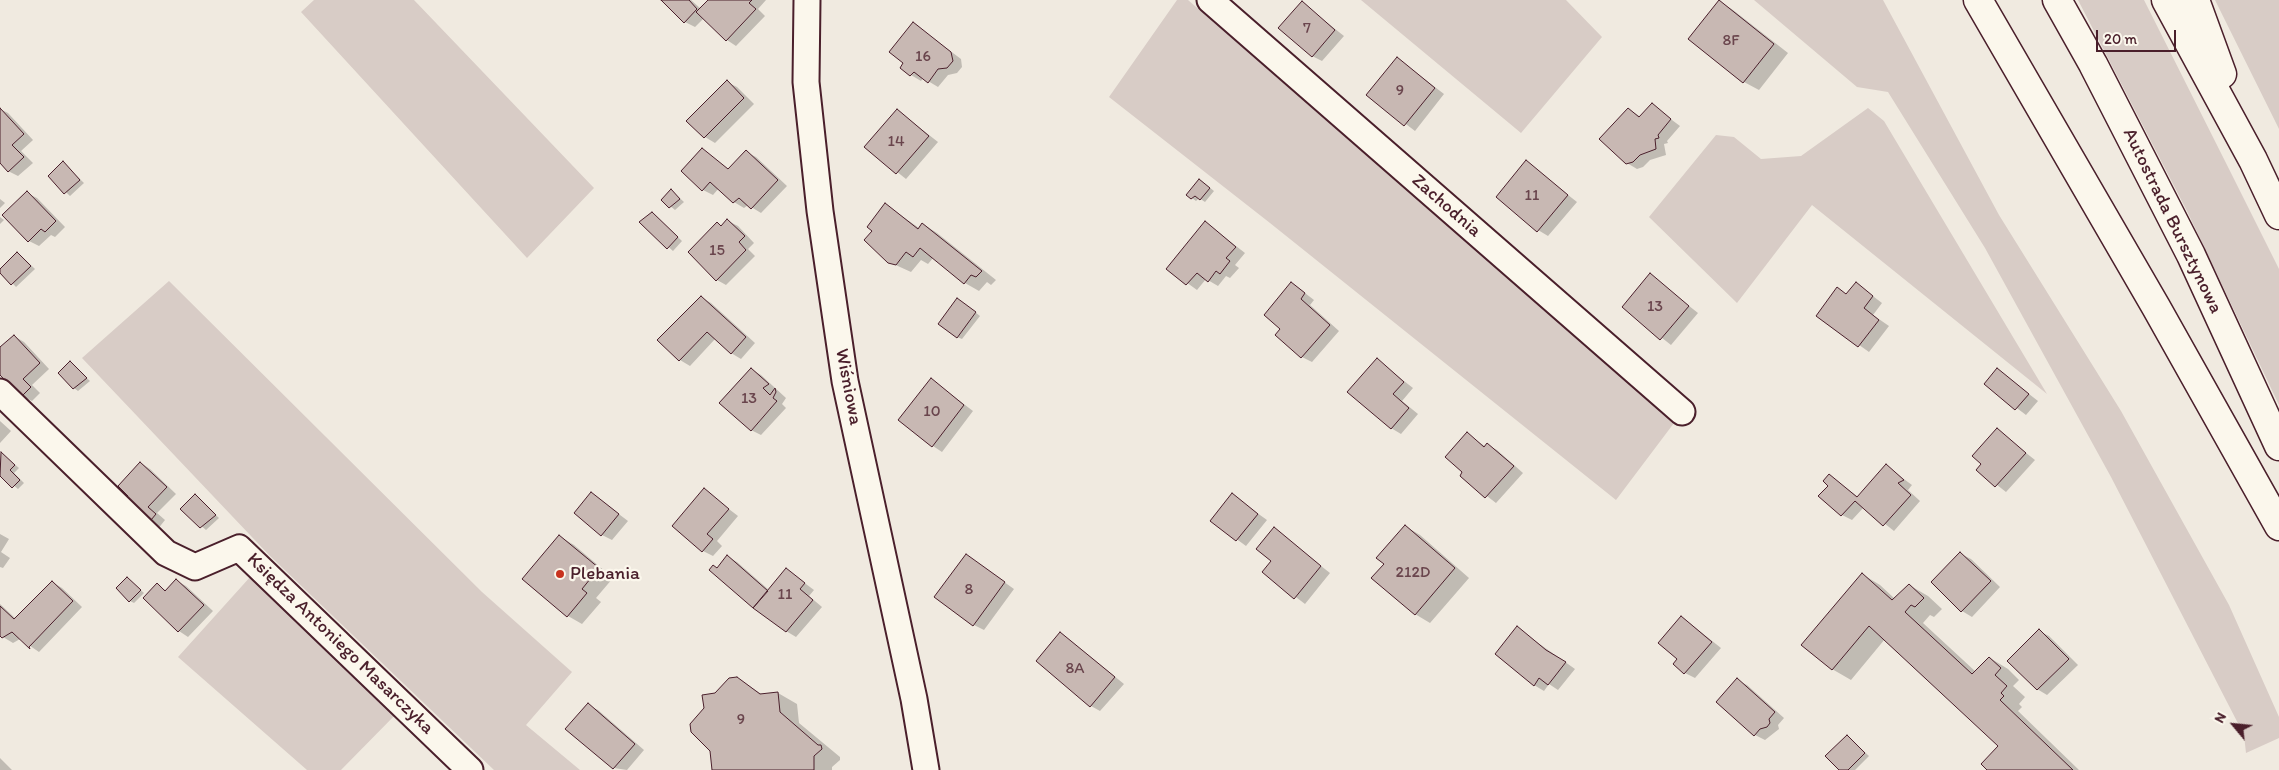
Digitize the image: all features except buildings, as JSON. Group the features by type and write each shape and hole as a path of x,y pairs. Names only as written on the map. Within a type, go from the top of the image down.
{"highway":[{"path":"1978,0 2156,307 2279,526"},
{"name":"Autostrada Bursztynowa","path":"2058,0 2191,255 2279,446"},
{"path":"2166,0 2279,214"},
{"path":"2195,0 2252,160"}],"street":[{"name":"Wiśniowa","path":"807,0 806,82 820,211 844,372 912,690 926,770"},
{"name":"Zachodnia","path":"1210,0 1682,412"},
{"name":"Księdza Antoniego Masarczyka","path":"0,392 166,553 195,567 239,548 470,770"}],"shaded area":[{"path":"314,0 414,0 594,188 527,258 301,12"},
{"path":"1177,0 1188,0 1674,423 1616,500 1270,223 1109,97"},
{"path":"1361,0 1566,0 1602,37 1521,133"},
{"path":"1754,0 1883,0 1999,215 2121,411 2229,605 2279,717 2279,738 2246,753 2244,735 2111,477 1985,248 1888,92 1857,87"},
{"path":"2078,0 2144,0 2279,269 2279,405 2187,211"},
{"path":"2215,0 2279,0 2279,129"},
{"path":"1868,108 1884,121 2047,394 1812,205 1737,303 1649,217 1716,135 1734,137 1761,159 1801,156"},
{"path":"169,281 482,592 572,672 526,725 580,770 494,770 269,555 82,358"},
{"path":"251,576 400,710 341,770 307,770 178,657"}],"place":[{"name":"Plebania","path":"560,574"}]}
